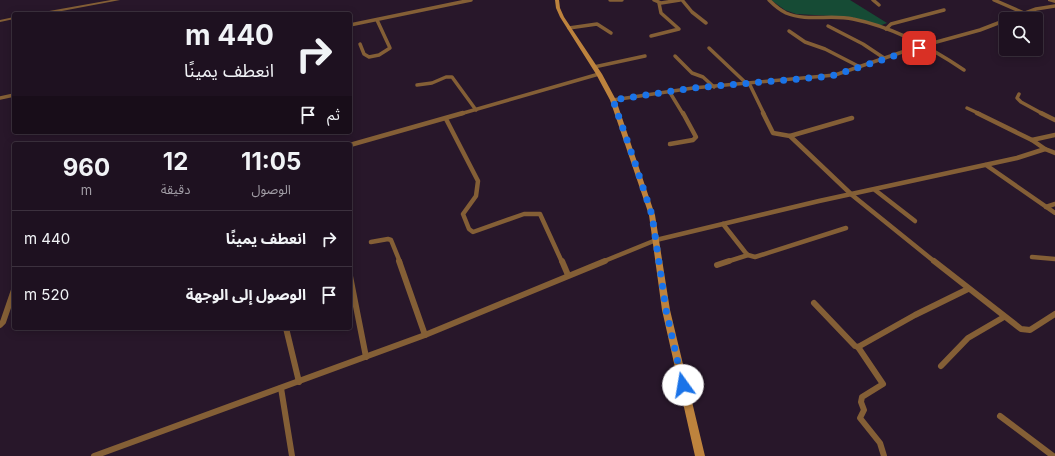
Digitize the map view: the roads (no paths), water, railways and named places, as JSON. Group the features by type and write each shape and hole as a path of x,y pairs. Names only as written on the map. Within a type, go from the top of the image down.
{"main road":[{"path":"557,0 558,10 599,74 613,100 650,208 666,310 700,456"}],"street":[{"path":"49,12 118,0"},
{"path":"352,25 471,0"},
{"path":"610,0 622,0"},
{"path":"651,36 678,29 661,13 658,3 654,0"},
{"path":"658,3 681,0 692,12 706,23"},
{"path":"769,0 780,9 792,15 851,18 886,29 927,46 964,70"},
{"path":"873,0 879,5"},
{"path":"994,0 1022,12"},
{"path":"1050,0 1055,2"},
{"path":"1028,12 1055,6"},
{"path":"886,29 891,24 944,10"},
{"path":"0,21 12,18"},
{"path":"360,44 364,54 367,56 381,54 390,48 377,20"},
{"path":"613,100 669,91 821,77 860,67 884,58 980,30 999,23"},
{"path":"569,28 598,24 611,33"},
{"path":"828,26 863,44 884,58"},
{"path":"789,31 805,42 825,49 860,67"},
{"path":"709,48 748,84 773,133 790,136 852,195 968,289 1021,329 1030,330 1055,314"},
{"path":"594,67 615,64 624,60 645,56"},
{"path":"674,56 692,73 703,77 714,87"},
{"path":"352,144 446,119 599,74"},
{"path":"417,85 432,83 446,77 452,77 476,110"},
{"path":"669,91 696,137 693,140 670,144"},
{"path":"1019,94 1017,98 1021,102 1055,120"},
{"path":"0,98 12,95"},
{"path":"966,108 1002,124 1032,140 1045,149 1055,153"},
{"path":"790,136 852,118"},
{"path":"446,119 478,181 476,197 463,214 469,229 473,232 478,231 506,220 535,212 540,214 568,275"},
{"path":"1032,140 1055,135"},
{"path":"94,456 425,335 656,240 819,200 852,195 1017,158 1045,149"},
{"path":"986,165 1055,213"},
{"path":"875,190 915,221"},
{"path":"1046,207 1055,204"},
{"path":"723,224 737,244 748,255 755,257 846,228"},
{"path":"371,242 388,238 391,240 408,283 425,335"},
{"path":"717,265 748,255"},
{"path":"1032,256 1055,259"},
{"path":"352,286 366,357"},
{"path":"858,347 915,315 968,289"},
{"path":"0,325 3,322 12,296"},
{"path":"814,303 855,346 858,347 883,384 862,397 860,402 864,410 860,418 879,441 883,448 884,456"},
{"path":"941,366 968,338 1004,316"},
{"path":"286,330 299,382"},
{"path":"281,388 292,456"},
{"path":"1000,416 1053,456"}]}
